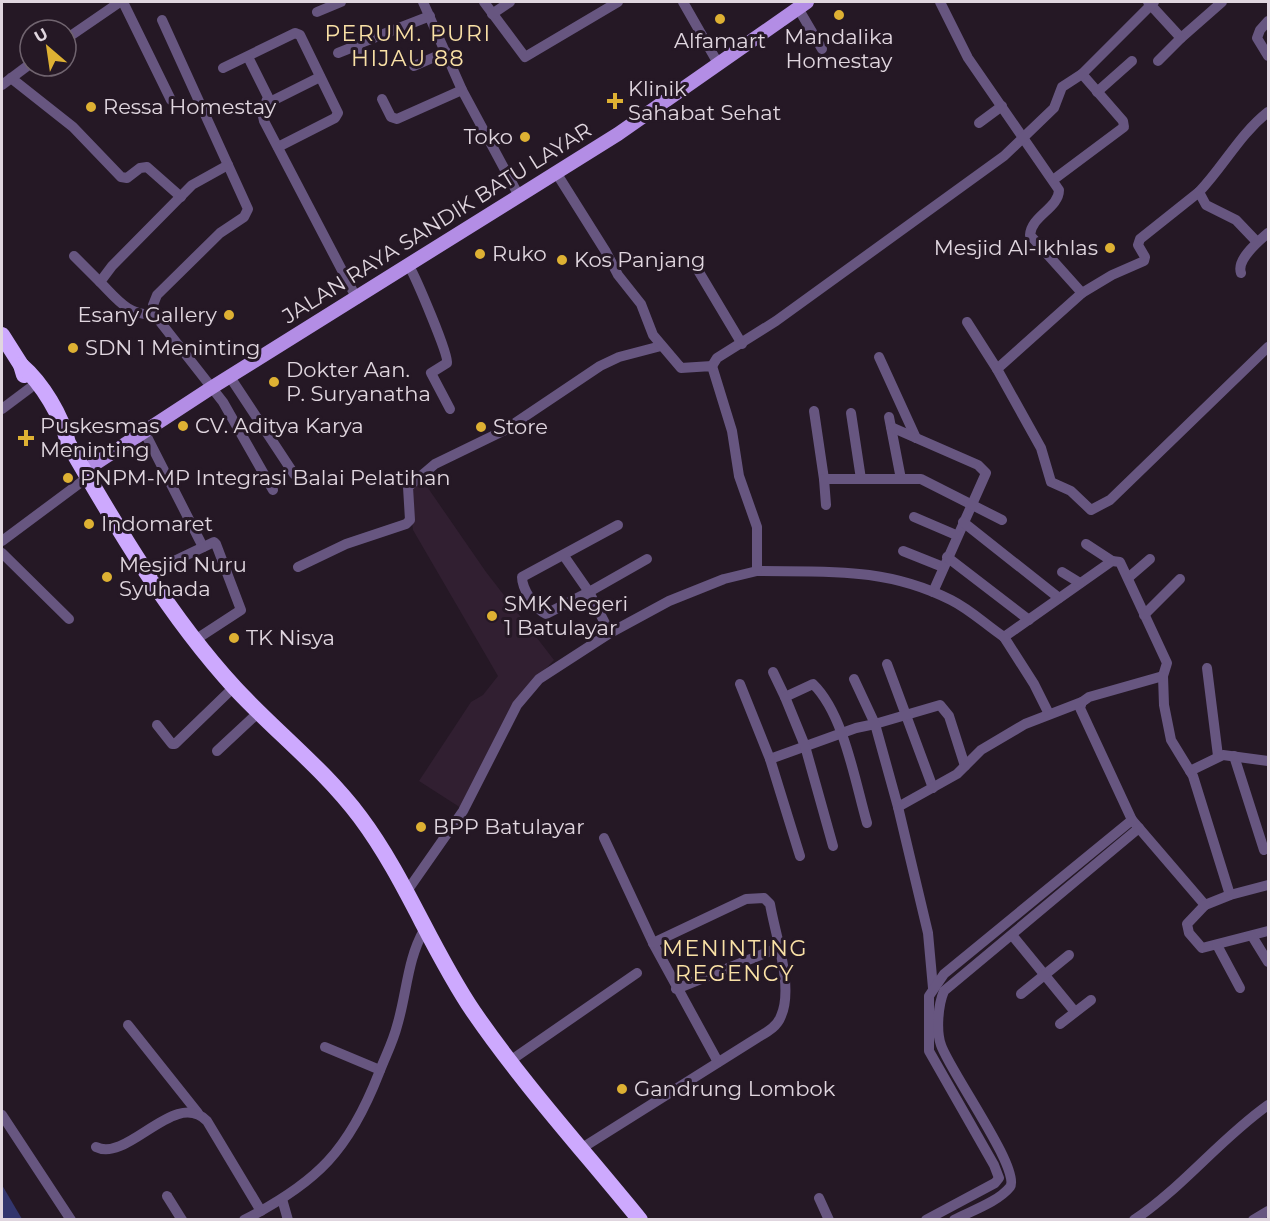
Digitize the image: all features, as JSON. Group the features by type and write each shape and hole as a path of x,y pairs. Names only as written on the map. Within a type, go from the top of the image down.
{"highway":[{"path":"2,335 21,365 30,388 58,433 68,443 149,573 195,640 234,687 303,754 359,816 473,1011 510,1061 640,1220"},
{"path":"21,365 35,379 65,429 68,443"}],"main road":[{"name":"JALAN RAYA SANDIK BATU LAYAR","path":"86,474 211,388 557,174 803,5"}],"street":[{"path":"78,31 121,2 171,100"},
{"path":"317,12 341,2"},
{"path":"423,2 462,90 519,196"},
{"path":"484,2 525,57 618,2"},
{"path":"492,14 510,2"},
{"path":"683,2 719,64"},
{"path":"940,2 968,58 1059,190 1059,195 1032,226 1030,235 1082,293"},
{"path":"1158,62 1222,2"},
{"path":"757,571 757,527 739,476 732,431 712,366 717,358 742,344 1000,160 1024,140 1055,106 1061,89 1082,74 1151,3 1181,38"},
{"path":"803,5 822,50"},
{"path":"338,53 359,50 430,16"},
{"path":"162,20 247,204 246,213 220,234 158,295 153,305 154,314 223,402 273,490"},
{"path":"1269,21 1260,30 1257,38 1269,56"},
{"path":"223,68 298,33 338,113 334,118 278,147"},
{"path":"414,66 446,52"},
{"path":"248,57 268,98 262,115 357,299"},
{"path":"1097,92 1132,61"},
{"path":"1053,180 1124,128 1124,122 1082,74"},
{"path":"266,104 320,77"},
{"path":"6,81 65,120 122,177 127,178 140,168 147,167 181,197"},
{"path":"382,99 391,117 397,119 462,90"},
{"path":"979,123 1002,106"},
{"path":"997,369 1082,293 1145,260 1138,245 1141,238 1199,192 1218,172 1236,142 1269,112"},
{"path":"100,282 112,266 202,177 228,165"},
{"path":"557,174 618,275 641,304 661,346 681,368 712,366"},
{"path":"1199,192 1206,205 1236,220 1257,242"},
{"path":"1241,273 1240,264 1257,242 1269,233"},
{"path":"74,256 128,309 142,315 154,314"},
{"path":"409,266 427,301 435,331 448,357 447,363 431,373 450,410"},
{"path":"699,272 742,344"},
{"path":"967,322 997,369 1041,448 1051,482 1071,491 1091,510 1110,500 1269,347"},
{"path":"298,567 346,544 406,524 410,520 408,487 428,468 503,431 600,366 619,357 661,346"},
{"path":"879,357 916,438"},
{"path":"230,377 294,474"},
{"path":"2,409 30,388"},
{"path":"814,411 826,505"},
{"path":"851,413 861,479"},
{"path":"901,479 890,422 916,438 984,469 986,473 956,535 933,592"},
{"path":"145,433 203,547"},
{"path":"2,541 86,474"},
{"path":"824,479 921,479 971,502 1002,520"},
{"path":"914,517 956,535"},
{"path":"963,522 1059,598"},
{"path":"618,525 522,577 522,583 539,611 546,614 647,559"},
{"path":"149,573 214,542 241,610 195,640"},
{"path":"1086,544 1112,561 1120,562 1167,663 1162,676 1164,705 1171,740 1190,771 1207,815 1230,895"},
{"path":"903,551 945,562 1029,620"},
{"path":"2,553 69,619"},
{"path":"564,556 589,592 610,633"},
{"path":"1128,578 1150,559"},
{"path":"1004,637 1112,561"},
{"path":"405,894 463,811 525,694 549,671 610,633 687,593 757,571 860,572 884,576 933,592 964,607 1004,637 1034,684 1049,714"},
{"path":"1062,572 1080,583"},
{"path":"1144,615 1180,579"},
{"path":"887,664 933,788"},
{"path":"1207,668 1218,756"},
{"path":"773,672 805,746 833,846"},
{"path":"898,807 933,788 965,766 989,745 1025,724 1082,702 1089,697 1162,676"},
{"path":"854,679 875,724 898,807 928,933 933,988"},
{"path":"740,684 770,759 800,855"},
{"path":"785,697 813,684 822,693 841,734 867,823"},
{"path":"157,725 172,744 175,744 234,687"},
{"path":"1082,702 1082,712 1136,824 1205,905"},
{"path":"770,759 841,734 940,705 949,716 965,766"},
{"path":"217,751 259,712"},
{"path":"1190,771 1218,756 1269,761"},
{"path":"1234,756 1264,850"},
{"path":"926,1220 995,1183 999,1178 958,1091 940,1043 941,998 951,984 1012,935 1070,880 1136,824"},
{"path":"604,838 676,989 718,1062"},
{"path":"954,1220 1001,1195 1011,1186 1013,1179 1008,1163 929,1051 929,996 938,981 975,949 1070,880"},
{"path":"1269,885 1230,895 1205,905 1189,921 1188,930 1202,948 1269,931"},
{"path":"582,1148 774,1028 781,1017 786,982 770,904 764,898 746,899 690,923 653,943"},
{"path":"244,1220 282,1199 331,1160 350,1135 365,1109 397,1026 412,951 424,930"},
{"path":"1012,935 1075,1012"},
{"path":"1251,936 1269,962"},
{"path":"1217,945 1240,987"},
{"path":"676,989 778,948"},
{"path":"975,949 982,959"},
{"path":"1022,994 1069,955"},
{"path":"510,1061 637,973"},
{"path":"1060,1024 1091,1000"},
{"path":"128,1025 198,1113 207,1121 261,1211"},
{"path":"325,1047 380,1070"},
{"path":"1134,1220 1170,1192 1227,1137 1269,1105"},
{"path":"96,1147 110,1149 181,1113 198,1113"},
{"path":"2,1115 71,1220"},
{"path":"167,1196 182,1220"},
{"path":"819,1197 829,1220"},
{"path":"282,1199 288,1220"},
{"path":"1253,1220 1269,1211"}],"shaded area":[{"name":"SMK Negeri 1 Batulayar","path":"419,475 486,572 554,660 519,697 461,808 419,781 471,702 483,695 498,676 413,530 407,486"},
{"path":"2,1185 22,1219 2,1219"}],"place":[{"name":"Mandalika Homestay","path":"839,15"},
{"name":"Alfamart","path":"720,19"},
{"name":"Klinik Sahabat Sehat","path":"615,101"},
{"name":"Ressa Homestay","path":"91,107"},
{"name":"Toko","path":"525,137"},
{"name":"Mesjid Al-Ikhlas","path":"1110,248"},
{"name":"Ruko","path":"480,254"},
{"name":"Kos Panjang","path":"562,260"},
{"name":"Esany Gallery","path":"229,315"},
{"name":"SDN 1 Meninting","path":"73,348"},
{"name":"Dokter Aan. P. Suryanatha","path":"274,382"},
{"name":"CV. Aditya Karya","path":"183,426"},
{"name":"Store","path":"481,427"},
{"name":"Puskesmas Meninting","path":"26,438"},
{"name":"PNPM-MP Integrasi Balai Pelatihan","path":"68,478"},
{"name":"Indomaret","path":"89,524"},
{"name":"Mesjid Nuru Syuhada","path":"107,577"},
{"name":"SMK Negeri 1 Batulayar","path":"492,616"},
{"name":"TK Nisya","path":"234,638"},
{"name":"BPP Batulayar","path":"421,827"},
{"name":"Gandrung Lombok","path":"622,1089"}],"district":[{"name":"PERUM. PURI HIJAU 88","path":"408,46"},
{"name":"MENINTING REGENCY","path":"735,960"}]}
